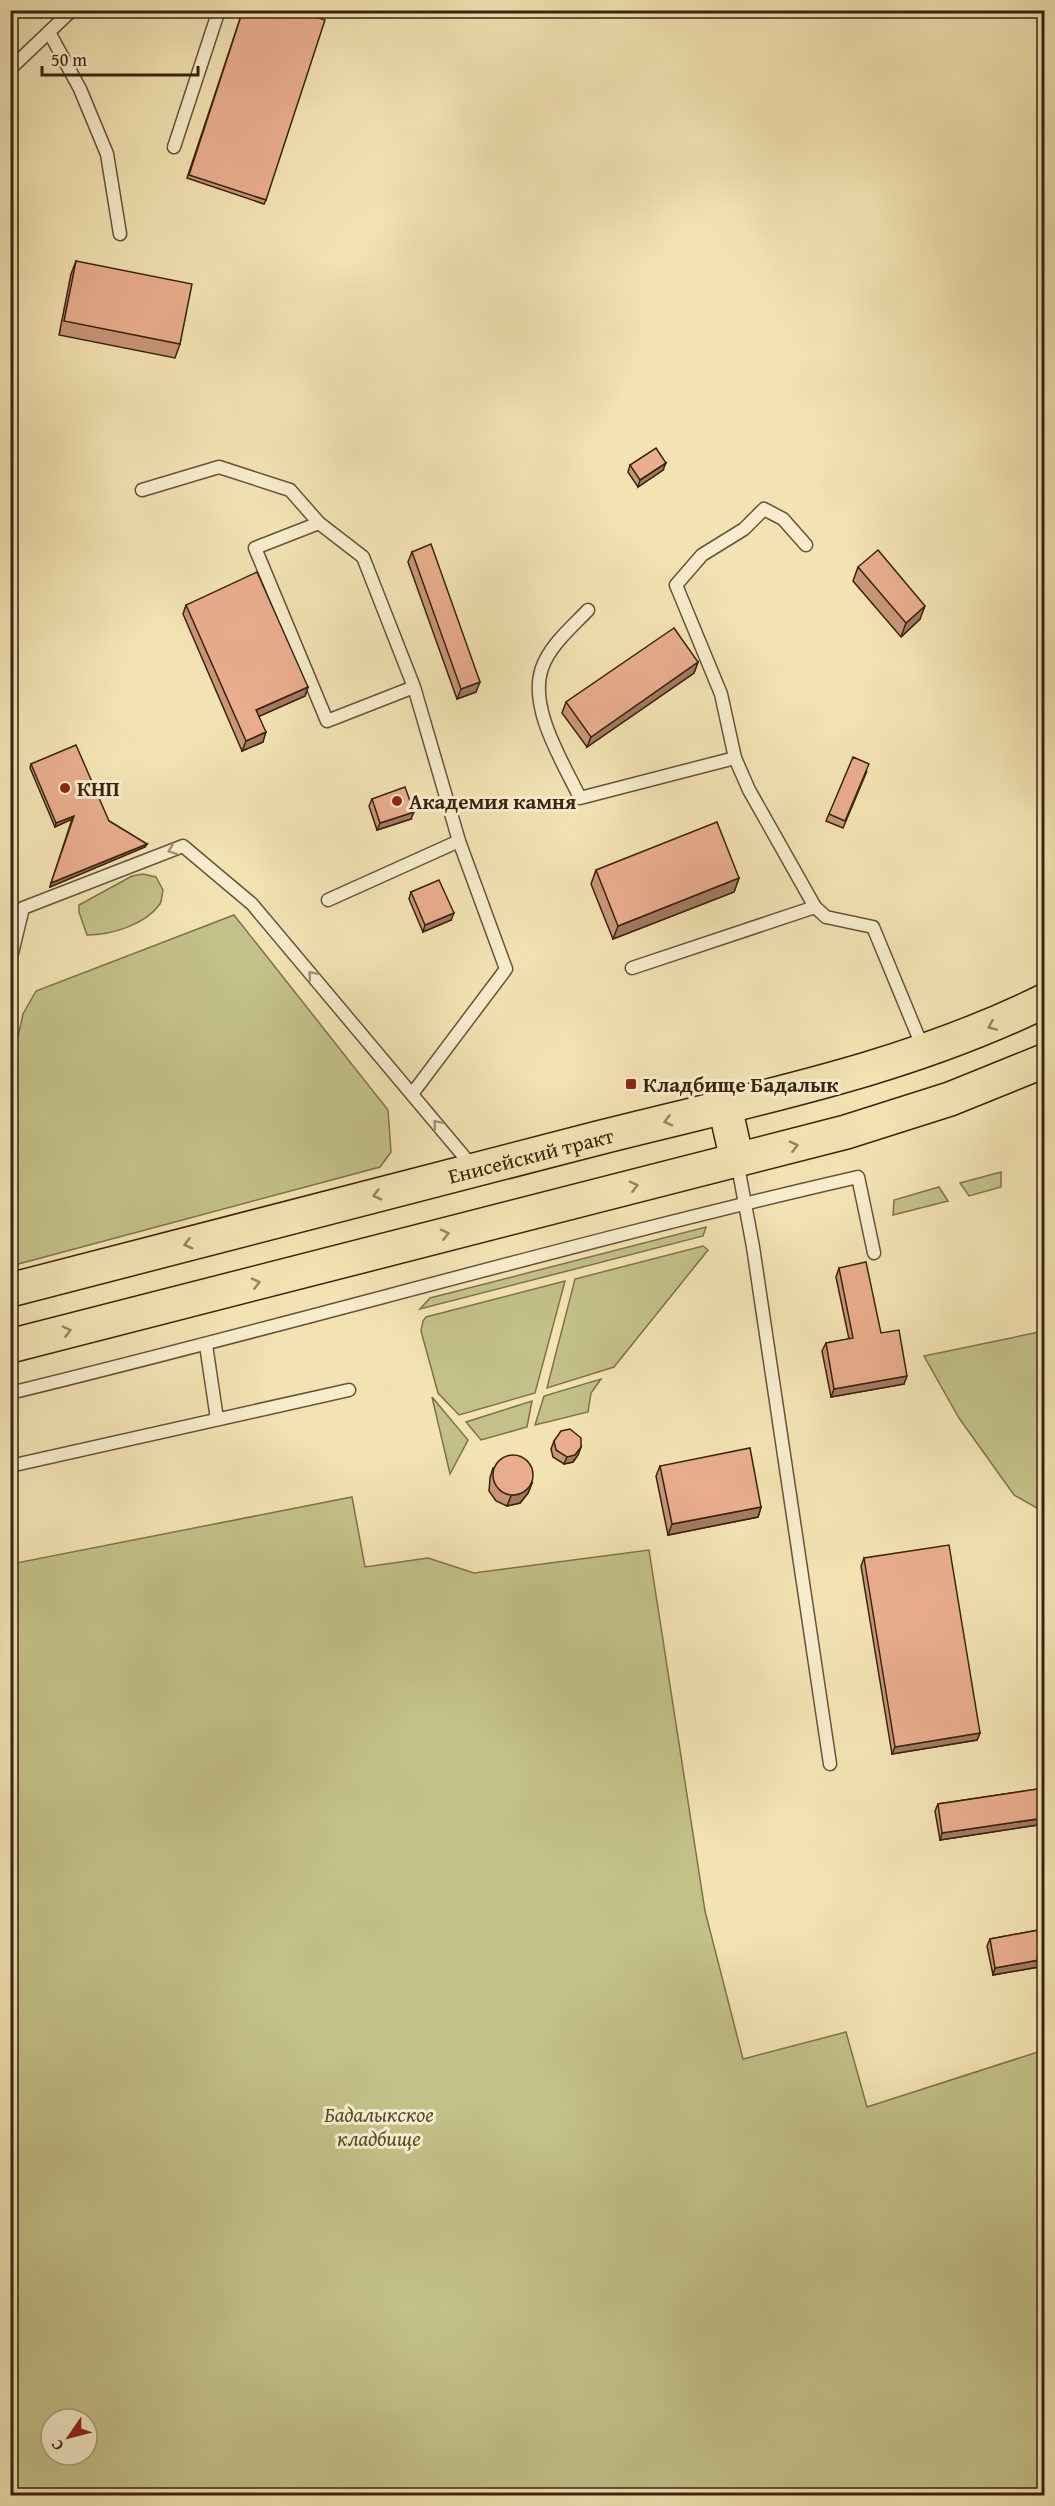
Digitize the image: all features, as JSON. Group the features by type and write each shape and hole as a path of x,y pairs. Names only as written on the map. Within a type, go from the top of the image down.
{"main road":[{"name":"Енисейский тракт","path":"10,1290 474,1169 838,1079 925,1052 995,1026 1044,1001"},
{"path":"10,1346 846,1132 950,1100 1044,1061"},
{"path":"725,1107 737,1160"}],"lane":[{"path":"10,69 72,10"},
{"path":"174,147 219,10"},
{"path":"49,32 80,89 107,154 120,234"},
{"path":"142,490 219,467 290,490 319,523 363,557 414,687 459,841 506,969 412,1094"},
{"path":"806,545 783,519 764,508 744,529 702,555 676,585 721,694 735,758 749,790 815,907 826,917 873,927 925,1052"},
{"path":"319,523 255,548 327,721 414,687"},
{"path":"588,610 559,641 542,668 539,703 579,798 735,758"},
{"path":"328,900 459,841"},
{"path":"10,961 22,908 183,846 252,904 474,1169"},
{"path":"632,968 815,907"},
{"path":"737,1160 830,1764"},
{"path":"10,1393 206,1345 745,1203 858,1177 874,1253"},
{"path":"206,1345 218,1419"},
{"path":"10,1466 349,1390"}],"green space":[{"path":"143,874 156,877 163,890 160,904 154,911 137,923 117,931 87,935 79,912 79,905 132,876"},
{"path":"234,915 388,1110 391,1152 380,1167 11,1266 11,1069 23,1014 36,991"},
{"path":"1001,1172 1001,1187 969,1196 960,1183"},
{"path":"939,1187 948,1201 893,1215 894,1200"},
{"path":"706,1227 703,1236 420,1309 430,1298"},
{"path":"703,1246 708,1250 614,1367 547,1388 575,1279"},
{"path":"565,1281 535,1393 459,1415 438,1393 421,1331 426,1317"},
{"path":"1044,1331 1044,1512 1014,1495 959,1418 924,1356"},
{"path":"601,1379 591,1393 588,1412 535,1425 544,1396"},
{"path":"432,1397 468,1440 450,1474"},
{"path":"532,1401 527,1427 481,1440 466,1422"},
{"name":"Бадалыкское кладбище","path":"352,1497 365,1567 428,1558 474,1573 649,1550 705,1911 743,2059 846,2032 867,2107 1044,2050 1044,2495 11,2495 11,1564"}],"building":[{"path":"243,10 296,10 325,20 266,200 189,175"},
{"path":"76,261 192,284 180,344 64,321"},
{"path":"656,448 666,463 640,480 630,465"},
{"path":"431,544 480,682 461,689 412,552"},
{"path":"878,550 925,606 906,623 858,567"},
{"path":"257,572 308,687 256,710 266,732 246,741 186,605"},
{"path":"674,628 698,662 591,737 566,702"},
{"path":"76,745 109,821 147,844 51,883 74,816 56,823 31,764"},
{"path":"853,757 869,764 845,821 829,814"},
{"path":"405,787 414,812 380,823 372,799"},
{"path":"717,822 739,878 618,926 596,870"},
{"path":"439,880 454,913 425,925 411,892"},
{"path":"866,1262 881,1333 899,1330 907,1376 834,1389 826,1343 853,1338 839,1268"},
{"path":"570,1429 581,1438 581,1447 575,1455 567,1457 556,1450 554,1441 561,1431"},
{"path":"750,1448 761,1507 672,1524 660,1466"},
{"path":"513,1455 527,1461 533,1475 527,1489 513,1495 499,1489 493,1475 499,1461"},
{"path":"949,1545 980,1733 895,1747 864,1558"},
{"path":"1044,1788 1044,1818 942,1833 938,1804"},
{"path":"1044,1929 1044,1959 995,1968 990,1939"}],"place":[{"name":"КНП","path":"65,788"},
{"name":"Академия камня","path":"397,801"},
{"name":"Кладбище Бадалык","path":"631,1084"}]}
